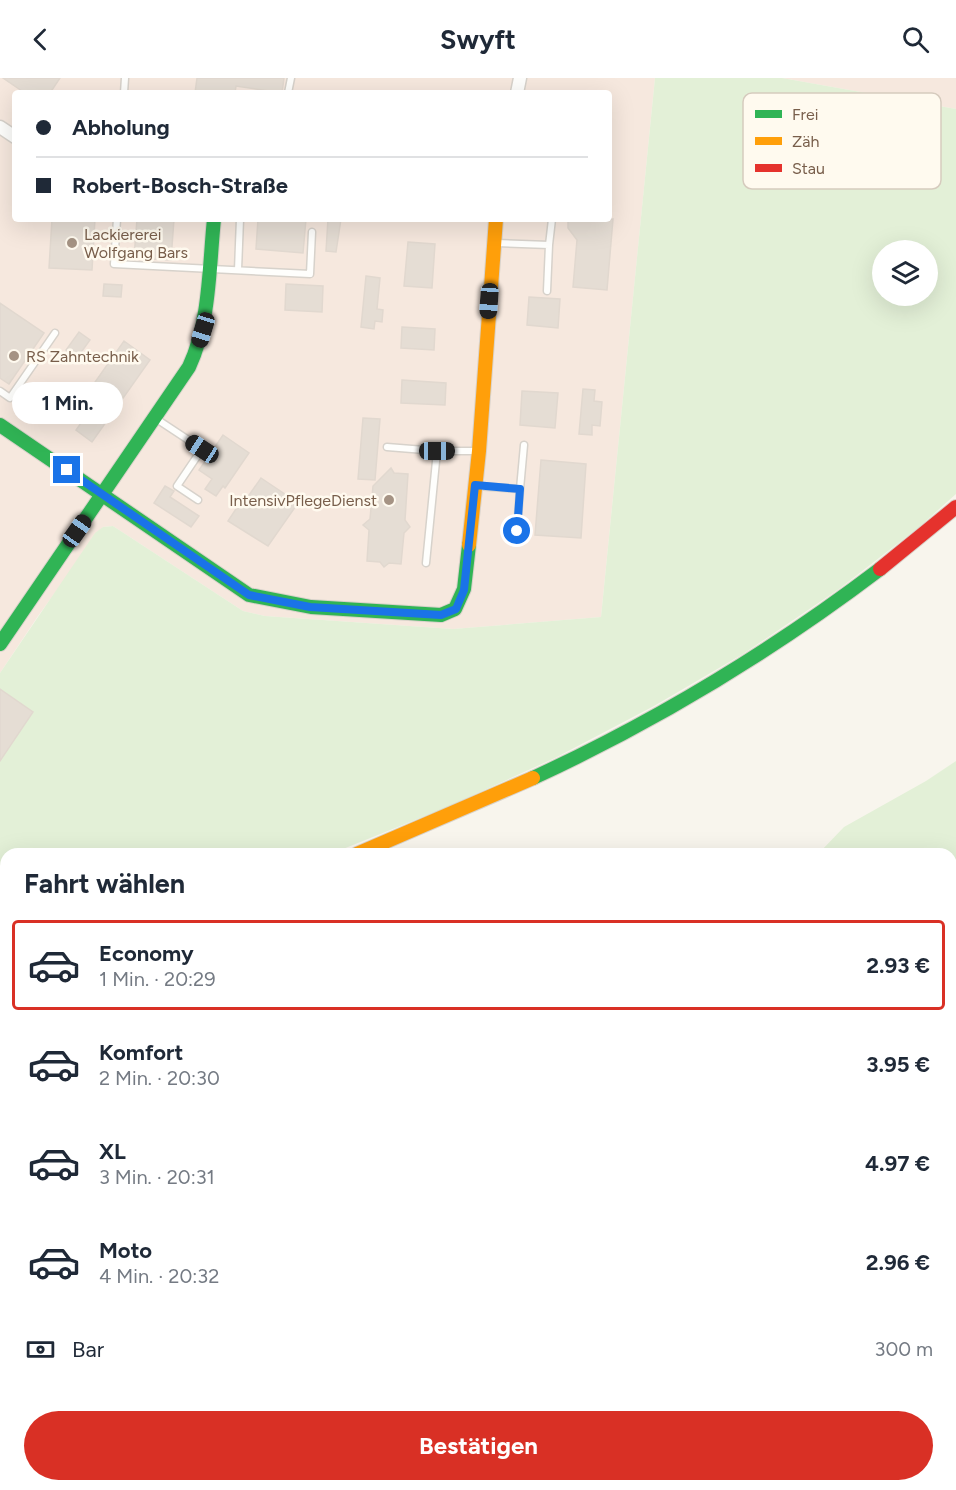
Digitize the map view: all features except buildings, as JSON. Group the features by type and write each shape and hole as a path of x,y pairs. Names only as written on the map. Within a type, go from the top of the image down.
{"main road":[{"path":"0,644 189,368 203,330 214,222"},
{"path":"0,425 249,595 310,607 441,615 456,609 464,590 479,451 496,222"},
{"path":"371,848 532,778 656,716 789,634 856,587 956,507"}],"lane":[{"path":"117,222 114,264 210,269 310,274 312,232"},
{"path":"238,270 240,222"},
{"path":"547,291 552,222"},
{"path":"493,243 549,245"},
{"path":"0,391 10,398 55,333"},
{"path":"31,408 46,418 56,418"},
{"path":"155,418 202,449 177,486 198,500"},
{"path":"517,531 524,445"},
{"path":"387,447 437,451 479,451"},
{"path":"426,563 437,451"},
{"path":"475,485 520,489"}],"shaded area":[{"path":"0,78 655,78 601,617 453,629 265,616 243,611 113,526 103,527 38,616 0,673"},
{"path":"782,78 956,78 956,109 941,106 941,93 866,93"}],"green space":[{"path":"655,78 782,78 866,93 743,93 743,189 941,189 941,106 956,109 956,494 919,527 839,589 743,654 654,706 555,758 445,808 345,848 0,848 0,673 95,533 103,527 113,526 243,611 265,616 453,629 601,617"},
{"path":"956,761 956,848 824,848 844,827 926,781"}],"traffic: fast":[{"path":"0,644 189,367 196,350 205,313 214,222"},
{"path":"0,425 249,595 311,607 441,615 455,609 464,589 469,545"},
{"path":"533,778 624,733 712,683 798,628 880,569"}],"traffic: slow":[{"path":"469,545 479,451 496,222"},
{"path":"371,848 533,778"}],"traffic: jam":[{"path":"880,569 956,507"}],"place":[{"name":"Lackiererei Wolfgang Bars","path":"72,243"},
{"name":"RS Zahntechnik","path":"14,356"},
{"name":"IntensivPflegeDienst","path":"389,500"}],"route":[{"path":"67,470 249,595 310,607 441,615 456,609 464,590 475,485 520,489 517,531"}]}
